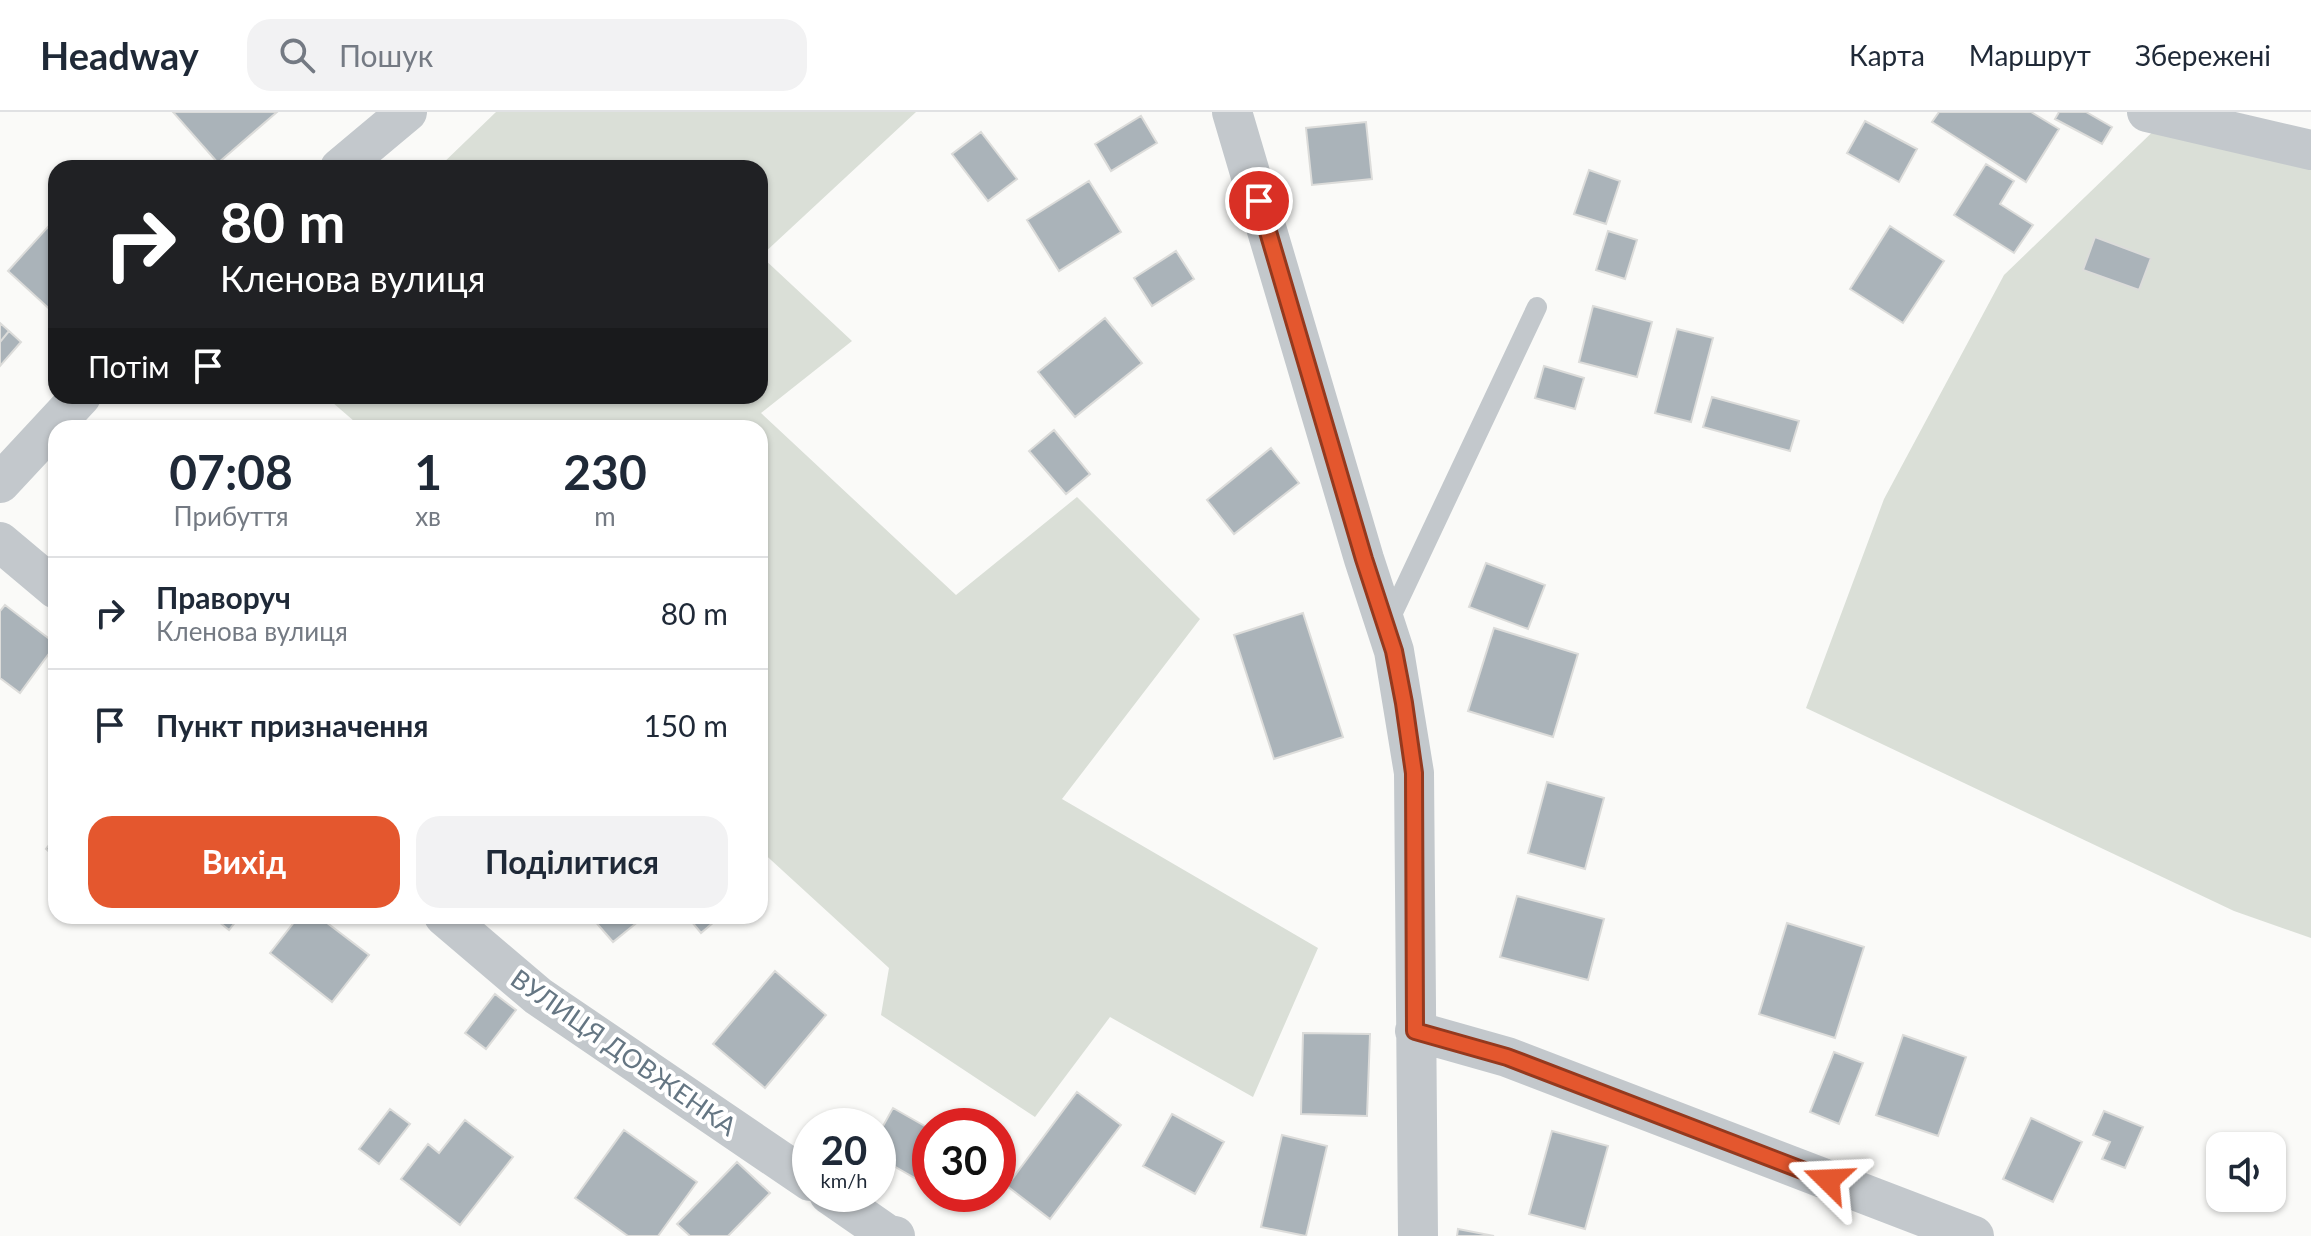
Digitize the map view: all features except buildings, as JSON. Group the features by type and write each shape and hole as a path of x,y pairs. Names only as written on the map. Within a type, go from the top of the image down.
{"street":[{"path":"350,160 407,112"},
{"path":"1232,112 1394,651 1404,703 1414,773 1418,1236"},
{"path":"2147,112 2311,150"},
{"path":"59,420 74,404"},
{"path":"0,483 48,431"},
{"path":"0,542 48,582"},
{"name":"ВУЛИЦЯ ДОВЖЕНКА","path":"453,924 538,996 792,1169"},
{"path":"1415,1031 1507,1057 1974,1236"},
{"path":"855,1212 888,1235 895,1236"}],"lane":[{"path":"1386,627 1537,307"}],"shaded area":[{"path":"496,112 916,112 768,249 768,160 446,160"},
{"path":"2167,118 2311,150 2311,938 2234,911 1806,708 1884,499 2004,275"},
{"path":"768,263 852,341 761,413 956,595 1077,497 1200,619 1062,799 1318,948 1253,1097 1110,1017 1035,1117 881,1015 889,968 768,857 768,420 353,420 334,404 768,404"}],"route":[{"path":"1259,201 1394,651 1404,703 1414,773 1415,1031 1507,1057 1828,1180"}]}
